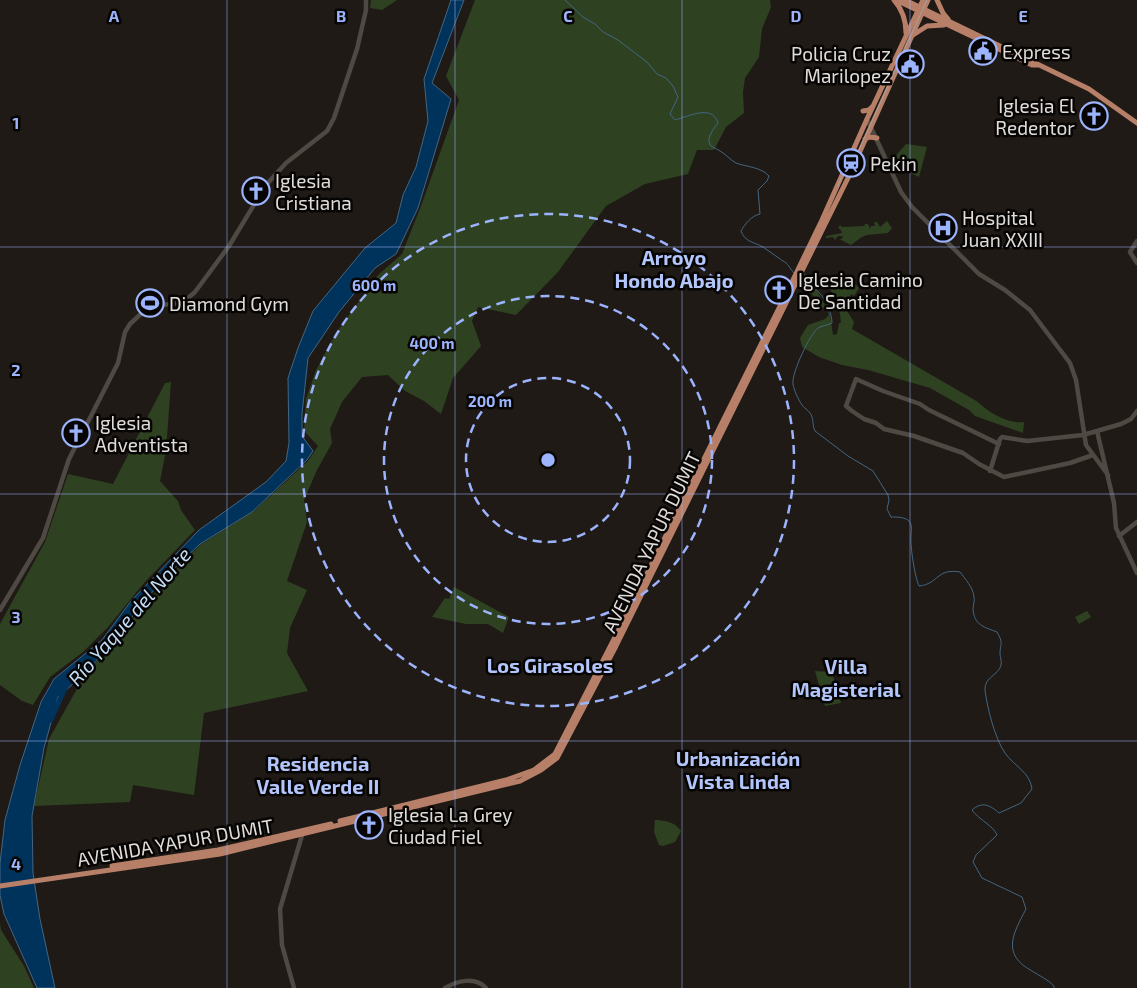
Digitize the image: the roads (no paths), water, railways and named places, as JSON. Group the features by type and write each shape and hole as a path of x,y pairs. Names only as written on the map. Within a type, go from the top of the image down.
{"main road":[{"path":"0,610 43,538 69,459 118,363 125,332 130,324 145,310 153,306 179,304 194,292 229,246 266,185 286,163 326,131 335,115 360,38 366,0"},
{"path":"895,0 952,24 1032,65 1038,64 1092,91 1137,123"},
{"path":"895,0 904,18 908,37 927,26 952,24"},
{"path":"905,0 921,10"},
{"path":"921,10 923,0"},
{"path":"921,10 928,0"},
{"path":"937,0 943,13 952,24"},
{"name":"AVENIDA YAPUR DUMIT","path":"804,262 873,106 921,10"},
{"name":"AVENIDA YAPUR DUMIT","path":"0,884 198,855 303,832 520,781 541,770 557,758 620,639 804,262 848,178 908,37"},
{"path":"862,111 869,110 873,106"},
{"path":"867,119 898,187 912,207 978,274 1005,290 1030,310 1067,359 1076,380 1086,445 1092,455 1103,463"},
{"path":"865,138 877,138"},
{"path":"1137,241 1130,252 1137,263"},
{"path":"999,444 920,404 856,379 854,381 846,408 876,422 884,429 914,436 963,453 1004,477 1077,461 1092,455"},
{"path":"990,470 1002,437 1027,441 1083,435 1122,424 1131,419 1137,411"},
{"path":"1097,431 1103,463 1108,475 1114,503 1116,528 1137,574"},
{"path":"1119,536 1137,522"},
{"path":"294,988 282,945 280,909 303,832"},
{"path":"445,988 468,980 479,982 486,988"}],"water":[{"name":"Río Yaque del Norte","path":"451,0 464,0 432,83 451,99 418,208 396,254 375,268 339,312 308,358 302,414 302,436 313,451 307,460 252,512 200,544 162,580 88,671 58,697 44,748 32,816 33,873 40,919 55,988 37,988 4,914 0,895 0,863 5,820 20,765 41,702 54,679 102,640 131,601 199,530 266,482 286,461 289,443 288,378 298,348 313,311 365,248 396,223 403,195 416,167 428,121 424,79"}],"waterway":[{"path":"565,0 583,17 595,24 603,32 618,40 647,62 657,74 666,78 673,86 678,97 670,114 675,120 694,114 711,114 718,123 710,136 710,145 736,163 758,169 769,176 767,181 758,190 760,214 751,218 741,231 747,240 763,247 785,262 794,273"},
{"path":"801,278 818,291 829,309 832,323 819,327 810,338 793,379 796,394 802,405 811,415 815,431 848,456 873,471 888,495 887,509 891,517 903,518 909,521 913,562 919,586 926,585 946,572 960,572 973,593 975,619 981,625 997,632 1000,639 1001,665 985,686 988,705 992,723 1001,747 1028,778 1032,789 1021,803 999,813 986,805 972,810 997,835 976,855 973,862 982,878 1022,897 1026,909 1014,935 1013,951 1016,958 1022,964 1049,981 1054,988"},
{"name":"Río Yaque del Norte","path":"51,720 66,686"}],"railway":[{"path":"859,150 927,0"},
{"path":"838,186 842,176"}],"place":[{"name":"Express","path":"983,51"},
{"name":"Policia Cruz Marilopez","path":"910,64"},
{"name":"Iglesia El Redentor","path":"1094,116"},
{"name":"Pekin","path":"851,163"},
{"name":"Iglesia Cristiana","path":"256,191"},
{"name":"Hospital Juan XXIII","path":"943,228"},
{"name":"Iglesia Camino De Santidad","path":"779,290"},
{"name":"Diamond Gym","path":"150,303"},
{"name":"Iglesia Adventista","path":"76,433"},
{"name":"Iglesia La Grey Ciudad Fiel","path":"369,825"}],"district":[{"name":"Arroyo Hondo Abajo","path":"674,268"},
{"name":"Los Girasoles","path":"550,665"},
{"name":"Villa Magisterial","path":"846,678"},
{"name":"Urbanización Vista Linda","path":"738,770"},
{"name":"Residencia Valle Verde II","path":"318,774"}]}
